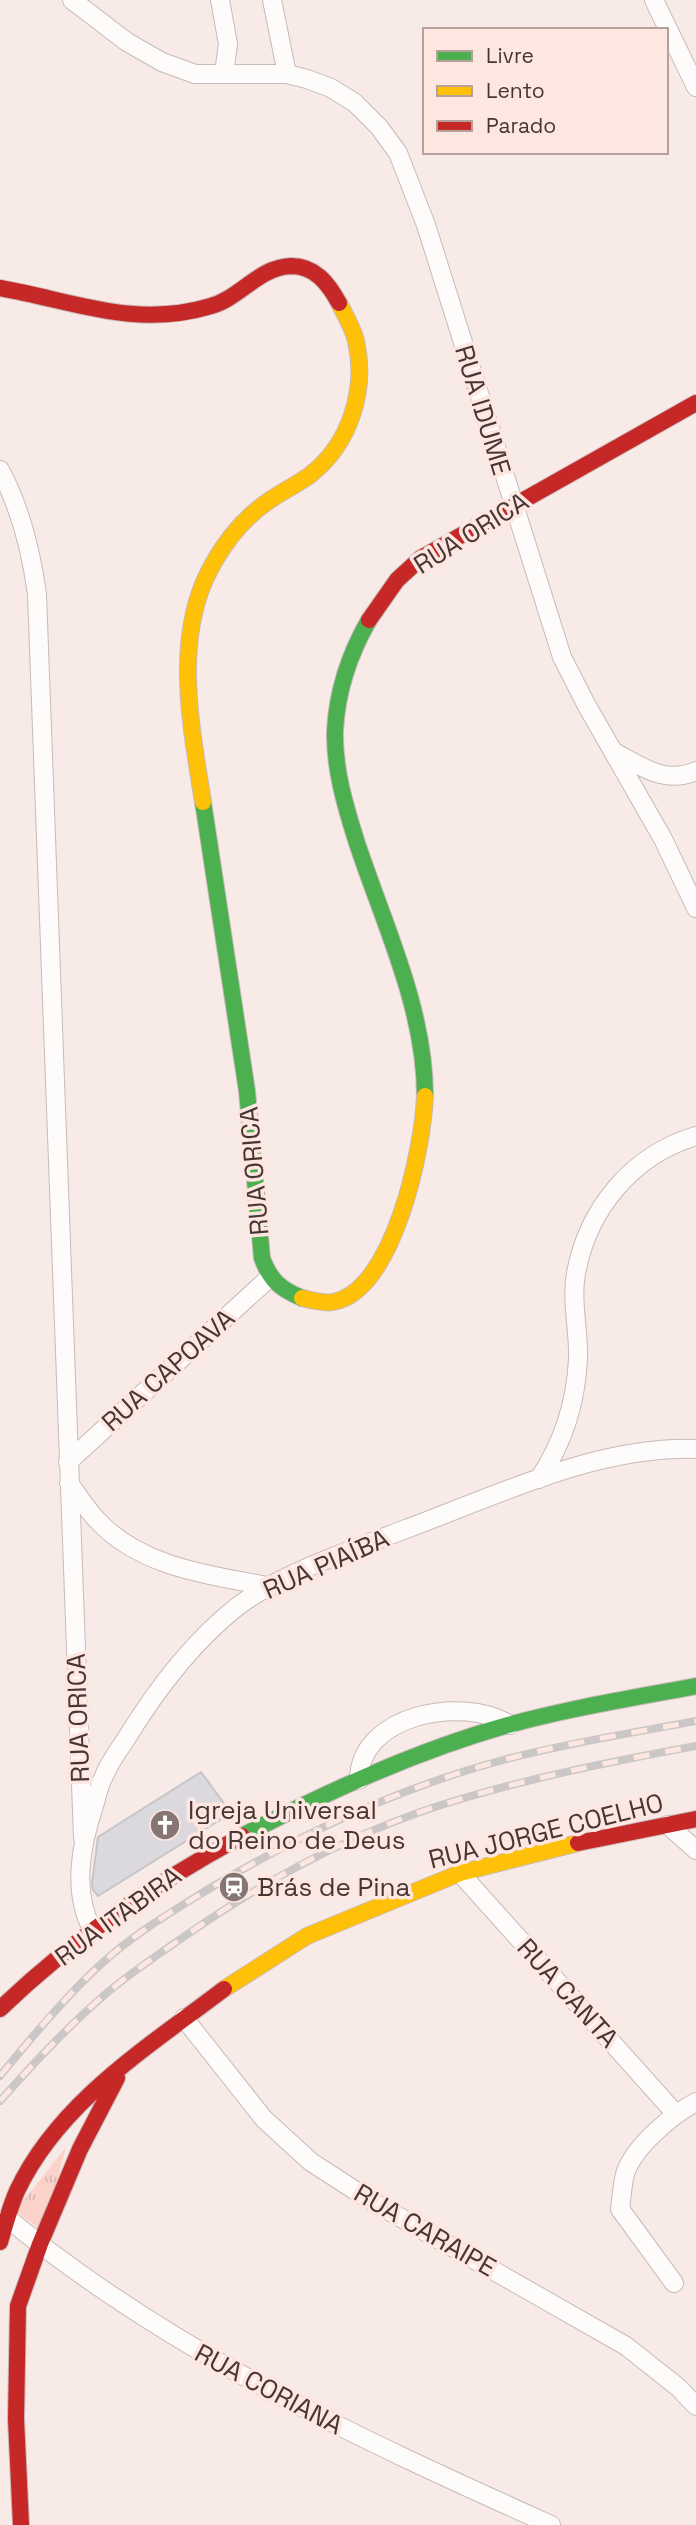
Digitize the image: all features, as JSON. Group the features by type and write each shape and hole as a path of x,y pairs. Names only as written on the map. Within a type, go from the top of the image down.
{"street":[{"name":"RUA IDUME","path":"72,0 127,43 162,62 195,74 287,74 331,88 355,103 379,127 398,153 426,225 562,657 663,839 696,908"},
{"path":"220,0 228,44 224,73"},
{"path":"272,0 287,74"},
{"path":"657,1 696,87"},
{"name":"RUA ORICA","path":"0,288 90,310 125,315 163,315 224,302 262,273 280,268 303,267 320,276 338,300 356,340 360,378 354,412 337,447 312,473 261,505 225,545 203,585 191,632 189,681 192,731 247,1091 262,1258 269,1278 284,1291 310,1301 337,1302 360,1290 380,1265 395,1233 415,1169 424,1116 423,1056 411,1009 344,801 335,760 336,715 344,674 359,636 382,597 413,564 696,403"},
{"name":"RUA ORICA","path":"0,470 20,512 31,554 37,594 83,1838"},
{"path":"614,752 663,775 682,777 696,771"},
{"path":"539,1479 556,1454 574,1395 578,1357 574,1317 576,1275 588,1229 610,1193 639,1165 678,1141 696,1136"},
{"name":"RUA CAPOAVA","path":"68,1462 269,1278"},
{"name":"RUA PIAÍBA","path":"92,1929 82,1907 80,1894 83,1838 104,1774 152,1697 237,1607 267,1586 373,1542 539,1479 612,1458 665,1448 696,1450"},
{"path":"69,1483 99,1522 130,1545 171,1566 267,1586"},
{"name":"RUA ITABIRA","path":"0,2009 92,1929 199,1858 298,1807 455,1742 510,1725 599,1704 696,1686"},
{"path":"359,1780 361,1763 371,1743 396,1726 421,1716 468,1710 499,1718 510,1725"},
{"name":"RUA JORGE COELHO","path":"0,2242 16,2193 31,2164 66,2120 100,2084 238,1978 307,1936 460,1872 570,1845 696,1819"},
{"path":"668,1825 696,1850"},
{"name":"RUA CANTA","path":"460,1872 675,2113"},
{"name":"RUA CARAIPE","path":"184,2018 264,2119 311,2162 373,2202 626,2346 679,2388 696,2406"},
{"path":"21,2525 16,2419 18,2306 40,2244 80,2149 123,2066"},
{"path":"674,2283 620,2209 626,2170 645,2143 675,2113 696,2102"},
{"name":"RUA CORIANA","path":"7,2218 172,2336 305,2411 551,2525"}],"green space":[{"path":"66,2147 43,2232 15,2211"}],"building":[{"name":"Igreja Universal do Reino de Deus","path":"201,1772 231,1813 98,1896 92,1883 98,1837"}],"railway":[{"path":"0,2076 86,1978 139,1933 246,1867 317,1830 427,1784 503,1760 551,1748 696,1721"},
{"path":"0,2101 66,2031 117,1985 245,1897 338,1846 404,1818 502,1787 696,1746"}],"traffic: fast":[{"path":"369,620 350,659 342,687 336,716 336,759 352,827 410,998 418,1030 425,1096"},
{"path":"203,802 247,1091 262,1258 277,1283 302,1298"},
{"path":"242,1836 372,1774 474,1735 555,1713 696,1686"}],"traffic: slow":[{"path":"203,802 188,691 190,635 195,608 210,570 223,547 240,526 259,508 310,475 336,448 345,432 357,397 359,360 355,336 339,303"},
{"path":"302,1298 333,1302 354,1292 373,1272 388,1246 411,1181 425,1096"},
{"path":"224,1989 307,1936 460,1873 578,1843"}],"traffic: jam":[{"path":"0,288 105,310 156,315 211,306 231,297 259,277 291,266 314,272 339,303"},
{"path":"369,620 397,580 421,558 696,403"},
{"path":"578,1843 696,1819"},
{"path":"0,2009 56,1959 115,1914 242,1836"},
{"path":"0,2242 17,2191 56,2130 108,2078 224,1989"},
{"path":"21,2525 16,2419 18,2306 40,2244 80,2149 117,2078"}],"place":[{"name":"Igreja Universal do Reino de Deus","path":"165,1825"},
{"name":"Brás de Pina","path":"234,1887"}]}
